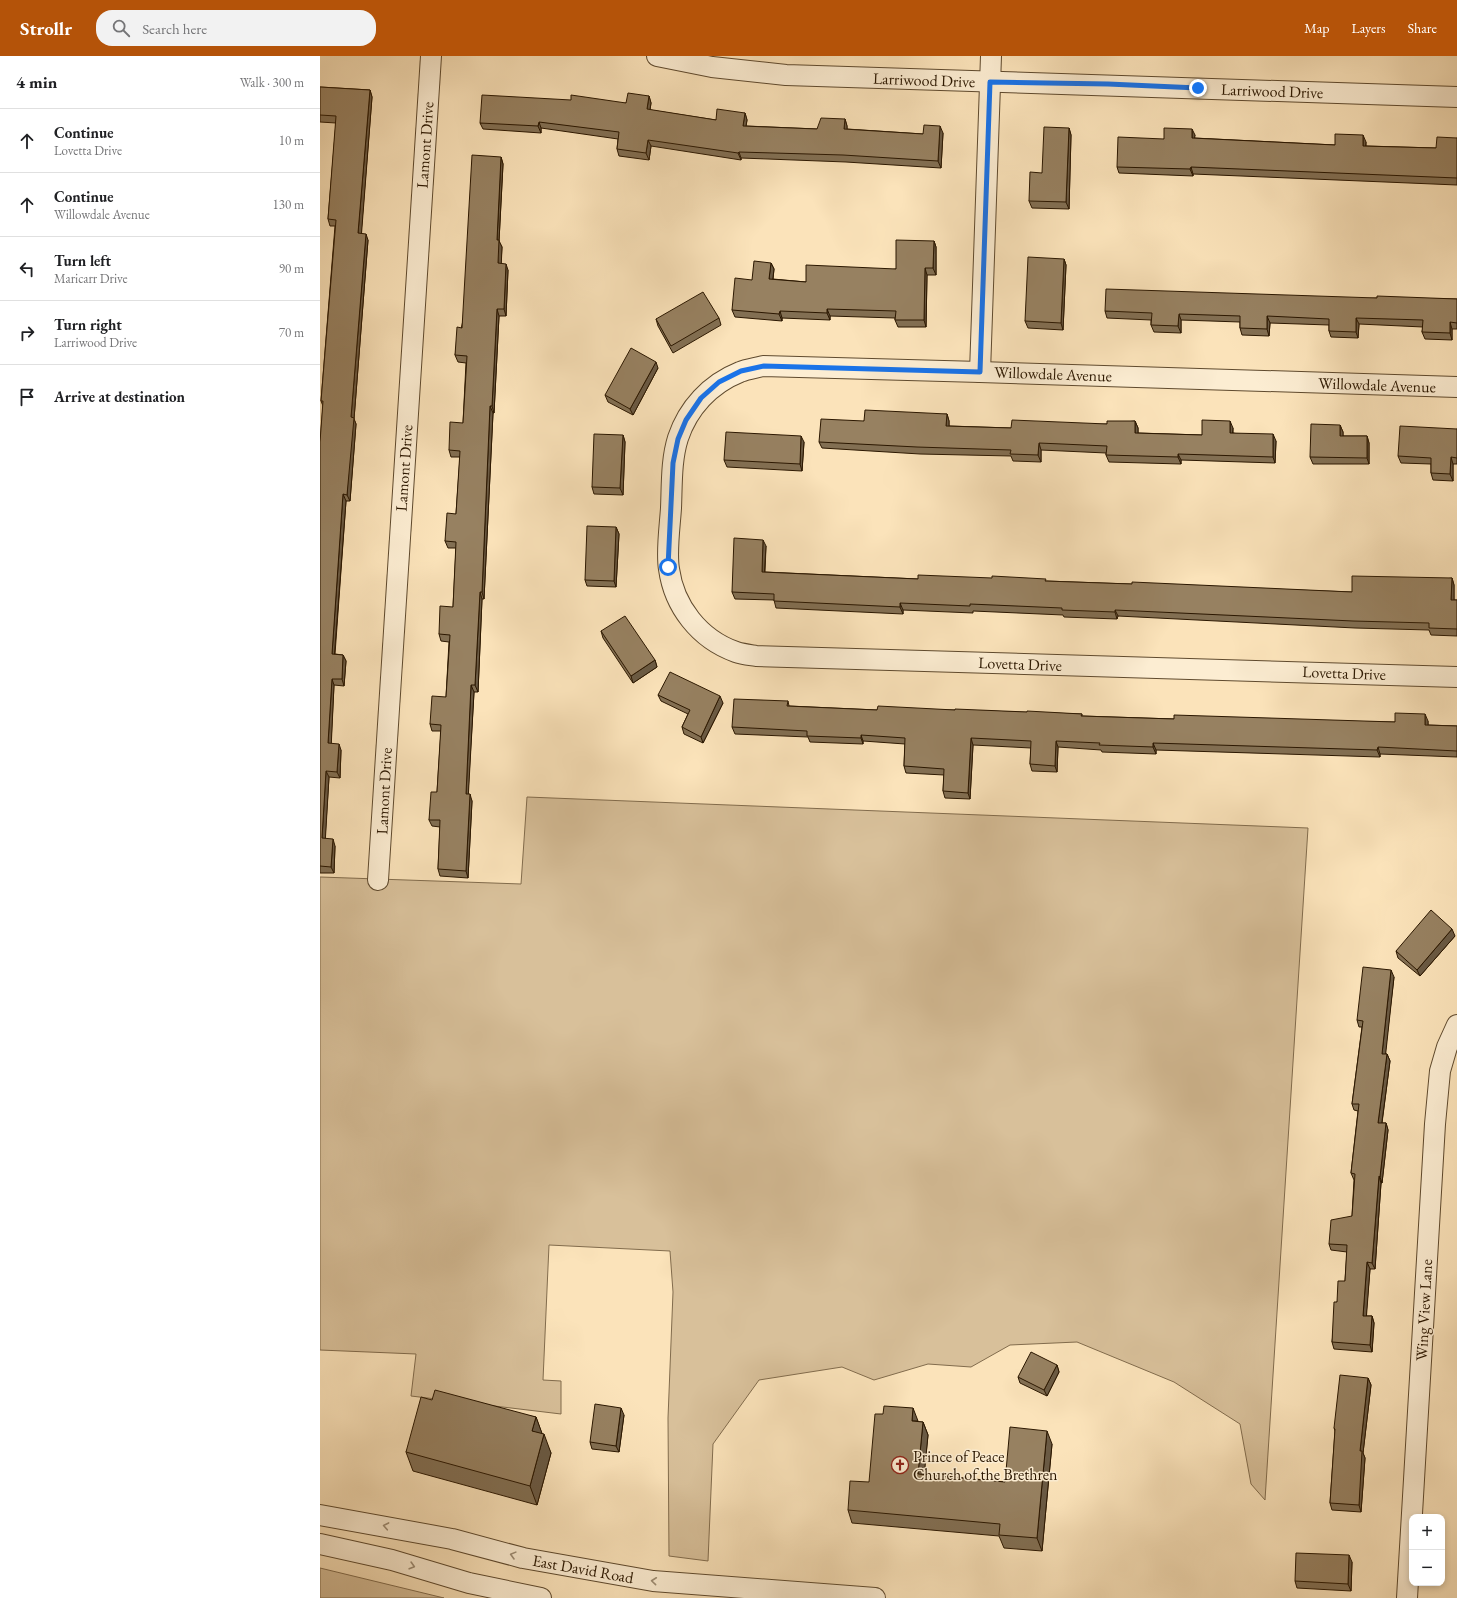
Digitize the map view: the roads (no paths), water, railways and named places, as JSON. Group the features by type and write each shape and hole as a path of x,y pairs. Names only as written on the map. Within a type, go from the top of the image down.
{"street":[{"name":"Lamont Drive","path":"378,880 431,56"},
{"name":"Larriwood Drive","path":"657,56 712,67 786,75 990,82 1108,84 1457,97"},
{"path":"980,372 991,56"},
{"name":"Willowdale Avenue","path":"670,530 673,463 678,439 686,420 701,398 719,382 741,371 764,366 1457,387"},
{"name":"Lovetta Drive","path":"670,530 668,567 673,590 683,611 700,631 718,644 736,652 756,656 1457,677"},
{"name":"Wing View Lane","path":"1407,1598 1435,1124 1440,1071 1447,1046 1457,1025"},
{"name":"East David Road","path":"320,1515 452,1539 523,1558 653,1582 875,1598"},
{"path":"320,1544 392,1560 469,1582 541,1598"},
{"path":"684,1584 720,1598"}],"place":[{"name":"Prince of Peace Church of the Brethren","path":"900,1465"}]}
